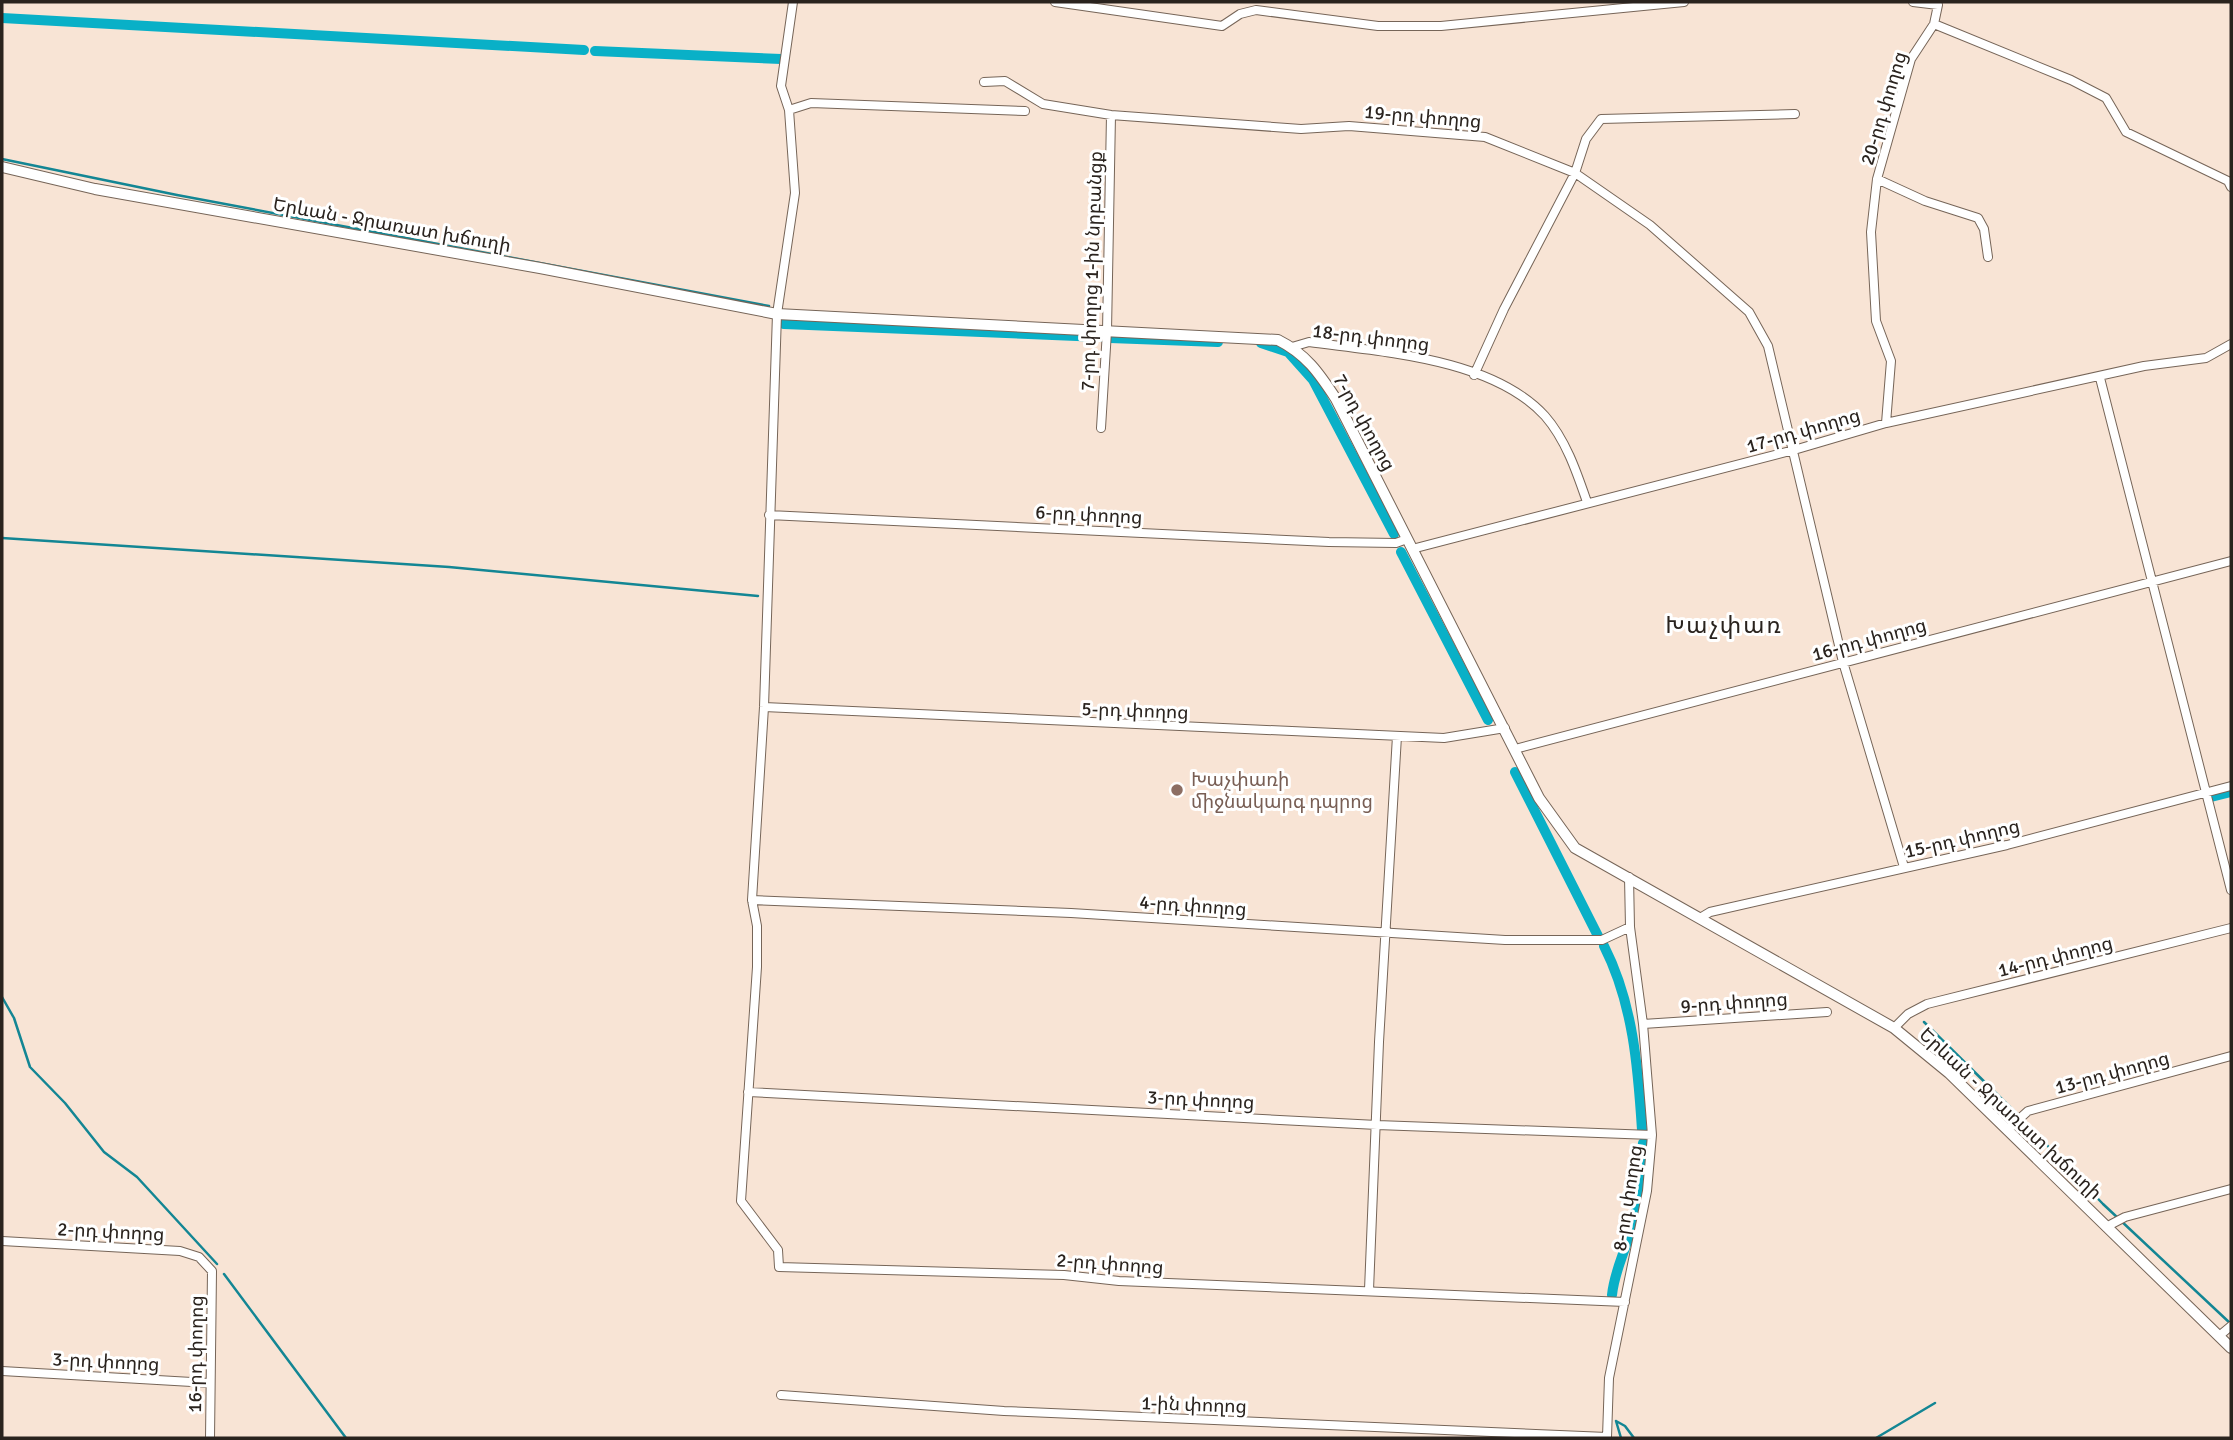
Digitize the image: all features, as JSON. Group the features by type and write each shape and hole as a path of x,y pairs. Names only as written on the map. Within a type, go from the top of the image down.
{"main road":[{"name":"Երևան - Ջրառատ խճուղի","path":"2,167 95,189 540,268 777,314"},
{"name":"7-րդ փողոց","path":"777,314 1278,340 1292,347 1310,360 1336,399 1558,830 1575,848 1629,877"},
{"name":"Երևան - Ջրառատ խճուղի","path":"1629,877 1894,1028 1949,1073 2221,1334 2231,1348"}],"street":[{"path":"748,1092 757,967 757,926 752,900 764,707 777,314 795,193 789,110 781,86 793,2"},
{"path":"1055,2 1222,26 1240,14 1256,10 1378,26 1467,25 1684,2"},
{"path":"1913,2 1938,5 1934,24 2071,80 2106,98 2126,132 2228,181 2231,187"},
{"name":"20-րդ փողոց","path":"1886,423 1891,361 1876,321 1871,232 1877,179 1911,59 1934,24"},
{"name":"19-րդ փողոց","path":"984,82 1005,80 1042,104 1111,115 1301,129 1349,125 1485,137 1575,173 1650,225 1749,312 1768,346 1843,662 1904,867"},
{"path":"789,110 811,103 1025,111"},
{"path":"1474,375 1504,309 1575,173 1586,139 1601,119 1795,114"},
{"name":"7-րդ փողոց 1-ին նրբանցք","path":"1101,428 1107,331 1111,115"},
{"path":"1877,179 1925,201 1978,218 1984,229 1988,257"},
{"name":"18-րդ փողոց","path":"1292,347 1309,342 1427,359 1503,384 1544,415 1576,471 1587,502"},
{"name":"17-րդ փողոց","path":"1410,544 1794,450 1886,423 2100,378 2144,366 2206,358 2231,344"},
{"path":"2100,378 2231,890"},
{"name":"6-րդ փողոց","path":"769,515 1410,544"},
{"name":"16-րդ փողոց","path":"1514,748 2231,561"},
{"name":"5-րդ փողոց","path":"764,707 1444,738 1505,728"},
{"path":"1369,1290 1397,736"},
{"name":"15-րդ փողոց","path":"1700,918 1710,912 2007,845 2231,786"},
{"name":"8-րդ փողոց","path":"1607,1437 1609,1378 1647,1191 1652,1135 1643,1024 1629,927 1629,877"},
{"name":"4-րդ փողոց","path":"752,900 1058,912 1505,940 1602,940 1629,927"},
{"name":"14-րդ փողոց","path":"1894,1028 1908,1014 1927,1004 2231,928"},
{"name":"9-րդ փողոց","path":"1643,1024 1828,1012"},
{"name":"13-րդ փողոց","path":"2007,1130 2028,1111 2231,1056"},
{"name":"3-րդ փողոց","path":"748,1092 1377,1125 1652,1135"},
{"name":"2-րդ փողոց","path":"748,1092 741,1201 778,1250 779,1267 1064,1275 1119,1281 1625,1302"},
{"path":"2109,1226 2125,1217 2231,1189"},
{"name":"2-րդ փողոց","path":"2,1241 180,1251 200,1257 212,1271"},
{"name":"16-րդ փողոց","path":"210,1438 212,1271"},
{"path":"2221,1334 2231,1325"},
{"name":"3-րդ փողոց","path":"2,1371 209,1383"},
{"name":"1-ին փողոց","path":"781,1395 1004,1411 1607,1437"}],"waterway":[{"path":"2,18 584,50"},
{"path":"595,51 781,59"},
{"path":"2,159 177,195 769,306"},
{"path":"784,324 1101,337"},
{"path":"1110,338 1218,342"},
{"path":"1261,343 1288,352 1313,380 1394,534"},
{"path":"2,538 449,567 758,596"},
{"path":"1401,552 1488,720"},
{"path":"1515,772 1598,936"},
{"path":"2211,797 2231,792"},
{"path":"1604,946 1622,990 1628,1013 1636,1059 1642,1130"},
{"path":"2,997 14,1018 30,1067 65,1103 104,1152 137,1177 217,1264"},
{"path":"1924,1022 2019,1116"},
{"path":"2023,1120 2103,1204 2231,1324"},
{"path":"1612,1295 1634,1218 1643,1143"},
{"path":"224,1274 346,1438"},
{"path":"1876,1438 1935,1403"},
{"path":"1616,1421 1625,1426 1634,1438"},
{"path":"1616,1421 1621,1438"}],"place":[{"name":"Խաչփառի միջնակարգ դպրոց","path":"1177,790"}],"district":[{"name":"Խաչփառ","path":"1724,625"}]}
